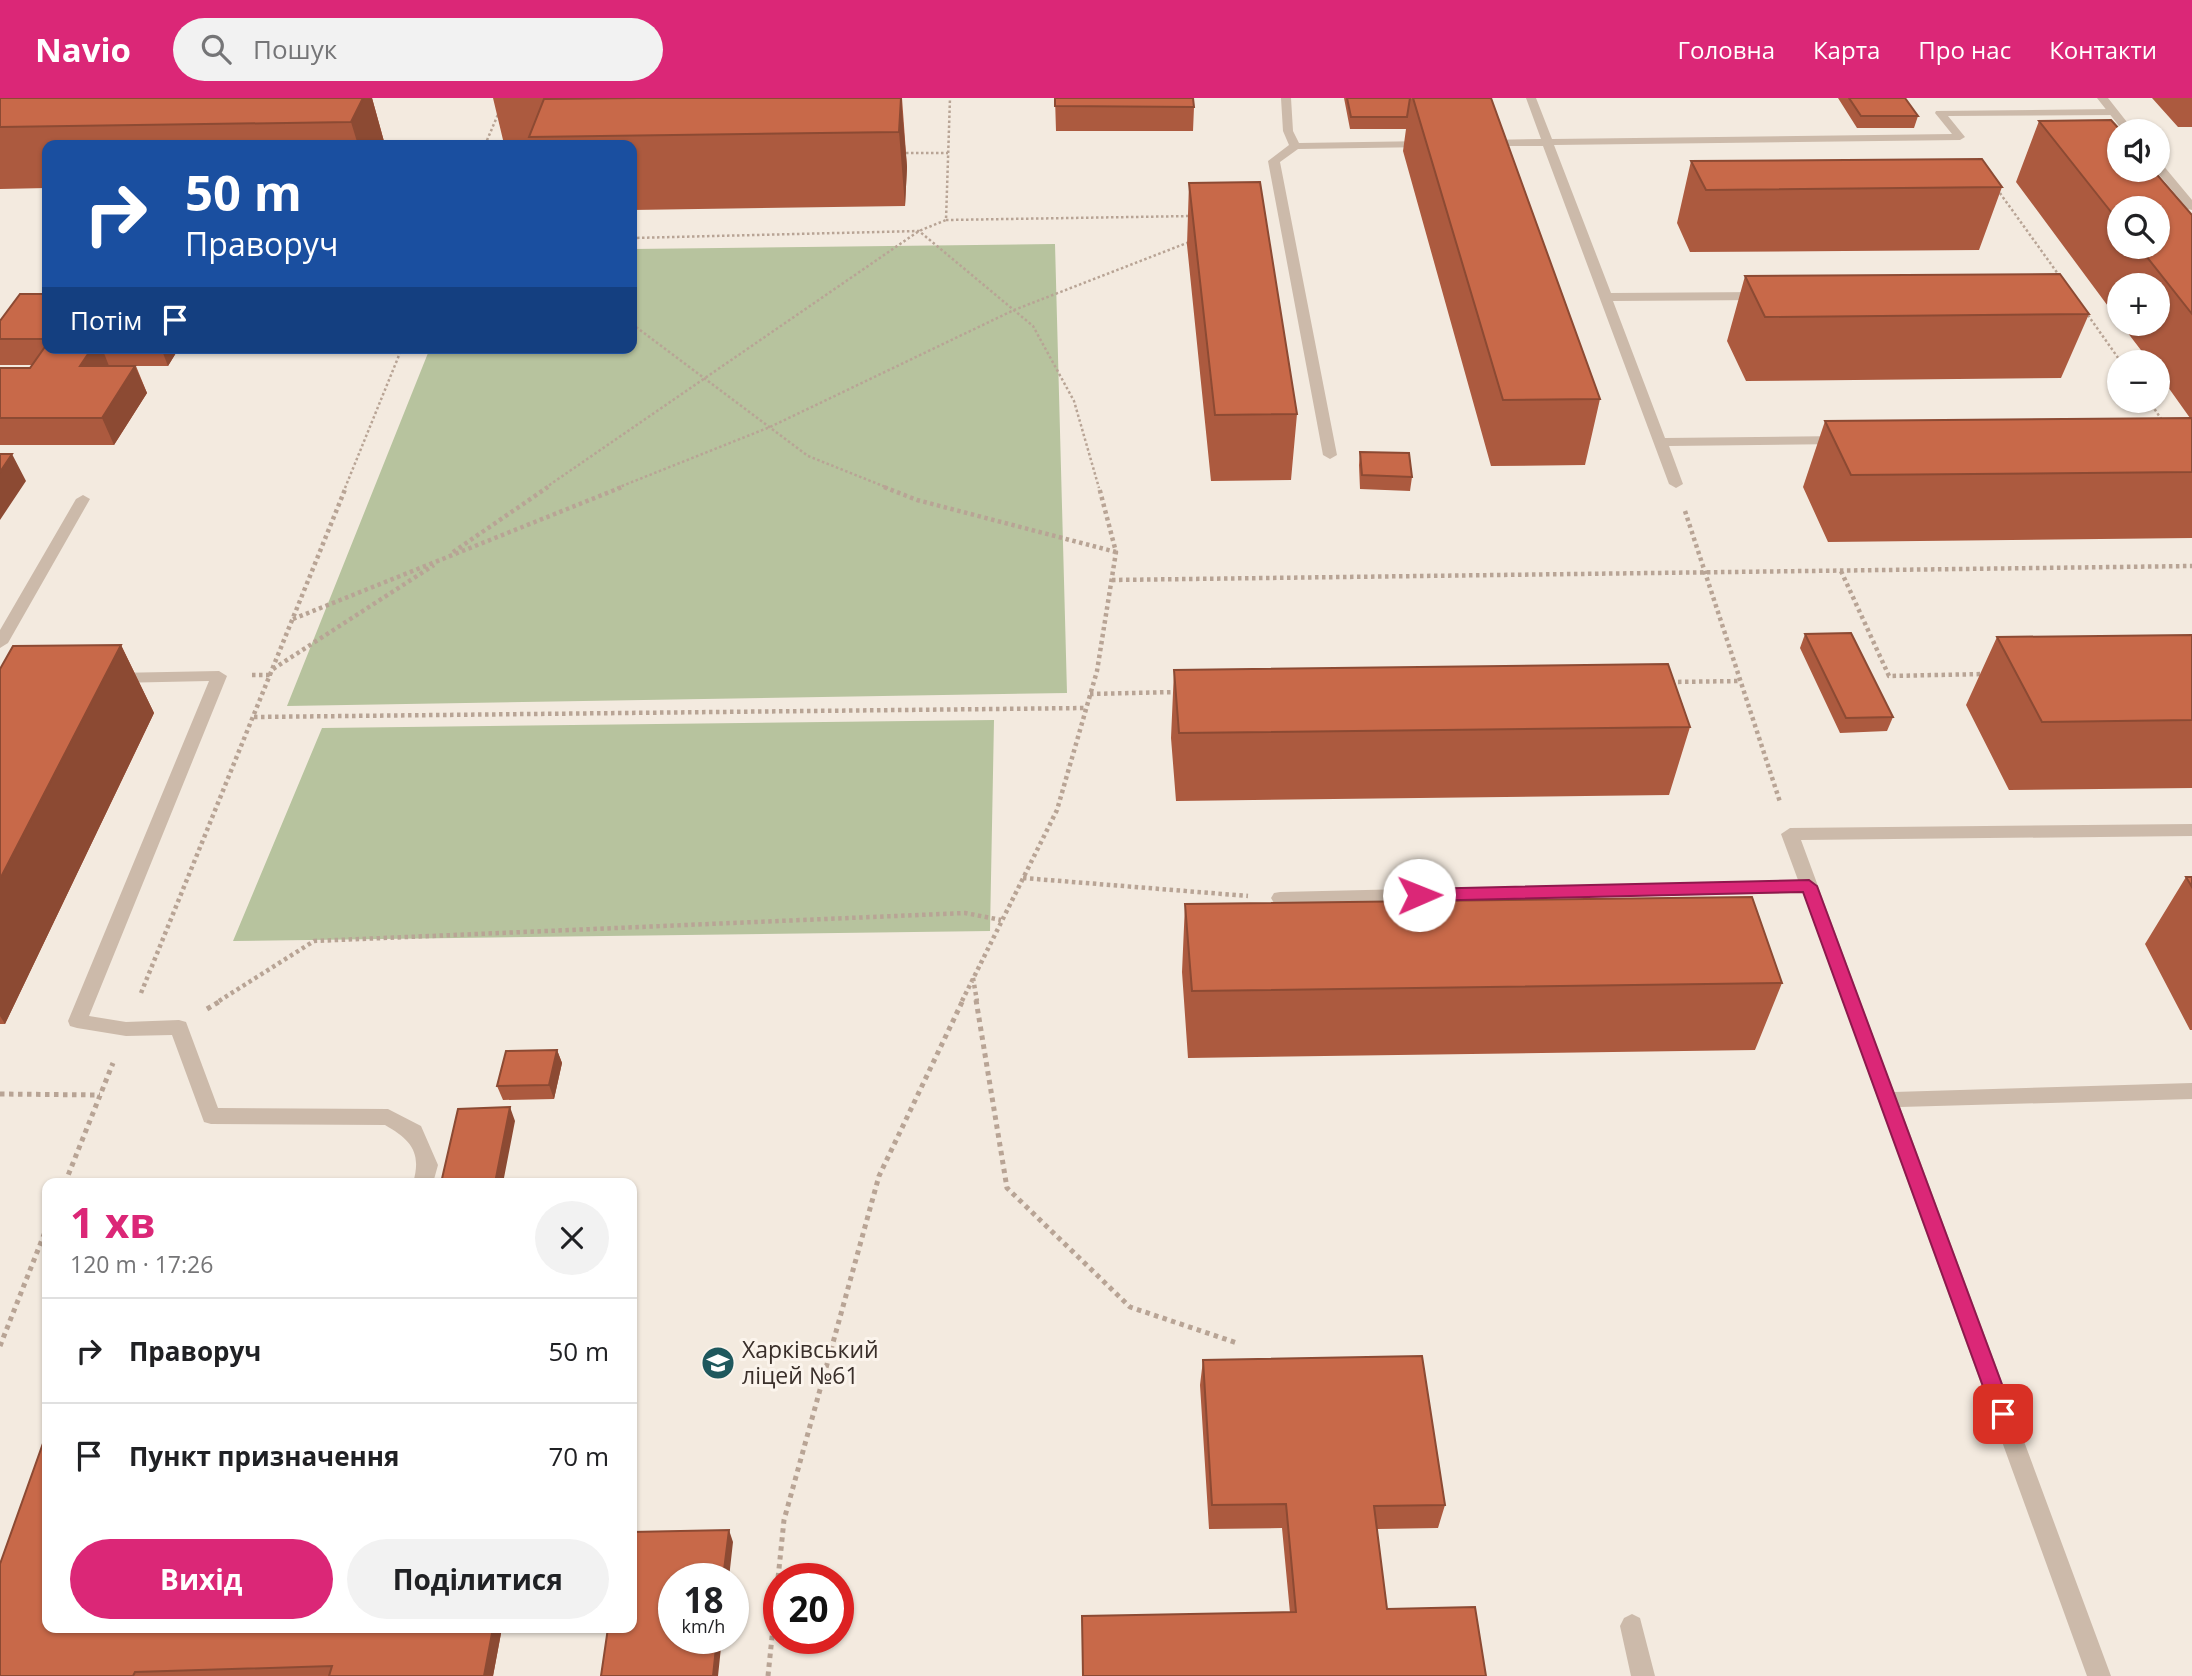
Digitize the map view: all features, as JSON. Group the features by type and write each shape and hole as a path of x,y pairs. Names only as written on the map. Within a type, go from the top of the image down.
{"street":[{"path":"1286,98 1289,131 1294,146"},
{"path":"1531,98 1676,484"},
{"path":"2102,98 2119,119"},
{"path":"1960,137 1938,110 2113,112"},
{"path":"1468,144 1960,137"},
{"path":"1330,455 1274,161 1294,146 1441,144"},
{"path":"2170,180 2192,207"},
{"path":"1606,297 1770,296"},
{"path":"1660,442 1851,440"},
{"path":"0,643 83,499"},
{"path":"96,678 219,676 76,1021 127,1029 179,1027 211,1116 388,1117 414,1132 428,1165 425,1178"},
{"path":"2099,1676 1790,834 2192,830"},
{"path":"1280,898 1809,886"},
{"path":"1888,1100 2192,1091"},
{"path":"1632,1626 1643,1676"}],"path":[{"path":"946,220 950,98"},
{"path":"487,140 499,110"},
{"path":"1960,137 2065,284"},
{"path":"900,153 948,153"},
{"path":"273,669 444,558 919,231 946,220 1201,216"},
{"path":"637,238 919,231 1033,326 1073,401 1116,552 1097,671 1057,810 973,977 879,1176 784,1520 768,1676"},
{"path":"293,619 770,428 1014,310 1192,241"},
{"path":"2081,306 2112,350"},
{"path":"637,328 808,456 917,500 1116,552"},
{"path":"67,1178 400,354"},
{"path":"2157,413 2168,428"},
{"path":"1676,484 1790,834"},
{"path":"1112,580 2192,566"},
{"path":"1841,571 1889,676 1985,674"},
{"path":"1657,683 1740,681"},
{"path":"1090,694 1187,692"},
{"path":"254,717 1086,708"},
{"path":"1022,878 1280,898"},
{"path":"179,1027 314,941 965,913 1001,920"},
{"path":"973,977 1007,1188 1130,1307 1237,1343"},
{"path":"0,1094 100,1095"},
{"path":"0,1346 42,1240"}],"green space":[{"path":"1055,244 1067,693 287,706 428,354 637,354 637,249"},
{"path":"994,720 990,931 233,941 322,728"}],"building":[{"path":"0,98 363,98 351,122 0,127"},
{"path":"901,98 899,132 529,137 544,99"},
{"path":"1055,98 1193,98 1194,107 1055,106"},
{"path":"1347,98 1410,98 1407,117 1351,117"},
{"path":"1413,98 1491,98 1600,399 1503,400"},
{"path":"1849,98 1905,98 1918,116 1861,116"},
{"path":"2107,120 2107,182 2163,182 2192,215 2192,314 2170,286 2170,273 2160,273 2148,259 2170,259 2170,196 2107,196 2107,207 2039,121"},
{"path":"1982,159 2002,187 1706,190 1691,161"},
{"path":"1260,182 1297,414 1215,415 1189,183"},
{"path":"2060,274 2089,314 1765,317 1745,276"},
{"path":"20,294 42,294 42,339 0,339 0,321"},
{"path":"42,351 42,354 88,354 80,366 135,366 102,418 0,418 0,368 30,368"},
{"path":"2192,418 2192,472 1851,475 1825,421"},
{"path":"1360,452 1409,453 1412,477 1362,475"},
{"path":"0,454 12,454 0,472"},
{"path":"1851,633 1893,717 1846,718 1805,634"},
{"path":"2192,635 2192,720 2042,722 1997,637"},
{"path":"121,645 0,879 0,669 13,646"},
{"path":"1668,664 1690,727 1179,733 1174,670"},
{"path":"1752,897 1782,983 1192,991 1185,904"},
{"path":"557,1050 549,1085 497,1086 506,1051"},
{"path":"510,1107 496,1178 442,1178 458,1109"},
{"path":"1422,1356 1445,1505 1374,1506 1387,1609 1475,1607 1486,1676 1083,1676 1082,1616 1296,1612 1286,1504 1212,1505 1203,1360"},
{"path":"42,1446 42,1633 492,1633 484,1676 329,1676 332,1666 135,1672 133,1676 0,1676 0,1564"},
{"path":"729,1530 725,1563 658,1563 658,1654 715,1654 713,1676 601,1676 607,1633 637,1633 637,1532"}],"place":[{"name":"Харківський ліцей №61","path":"718,1363"}],"route":[{"path":"1419,895 1809,886 2003,1414"}]}
